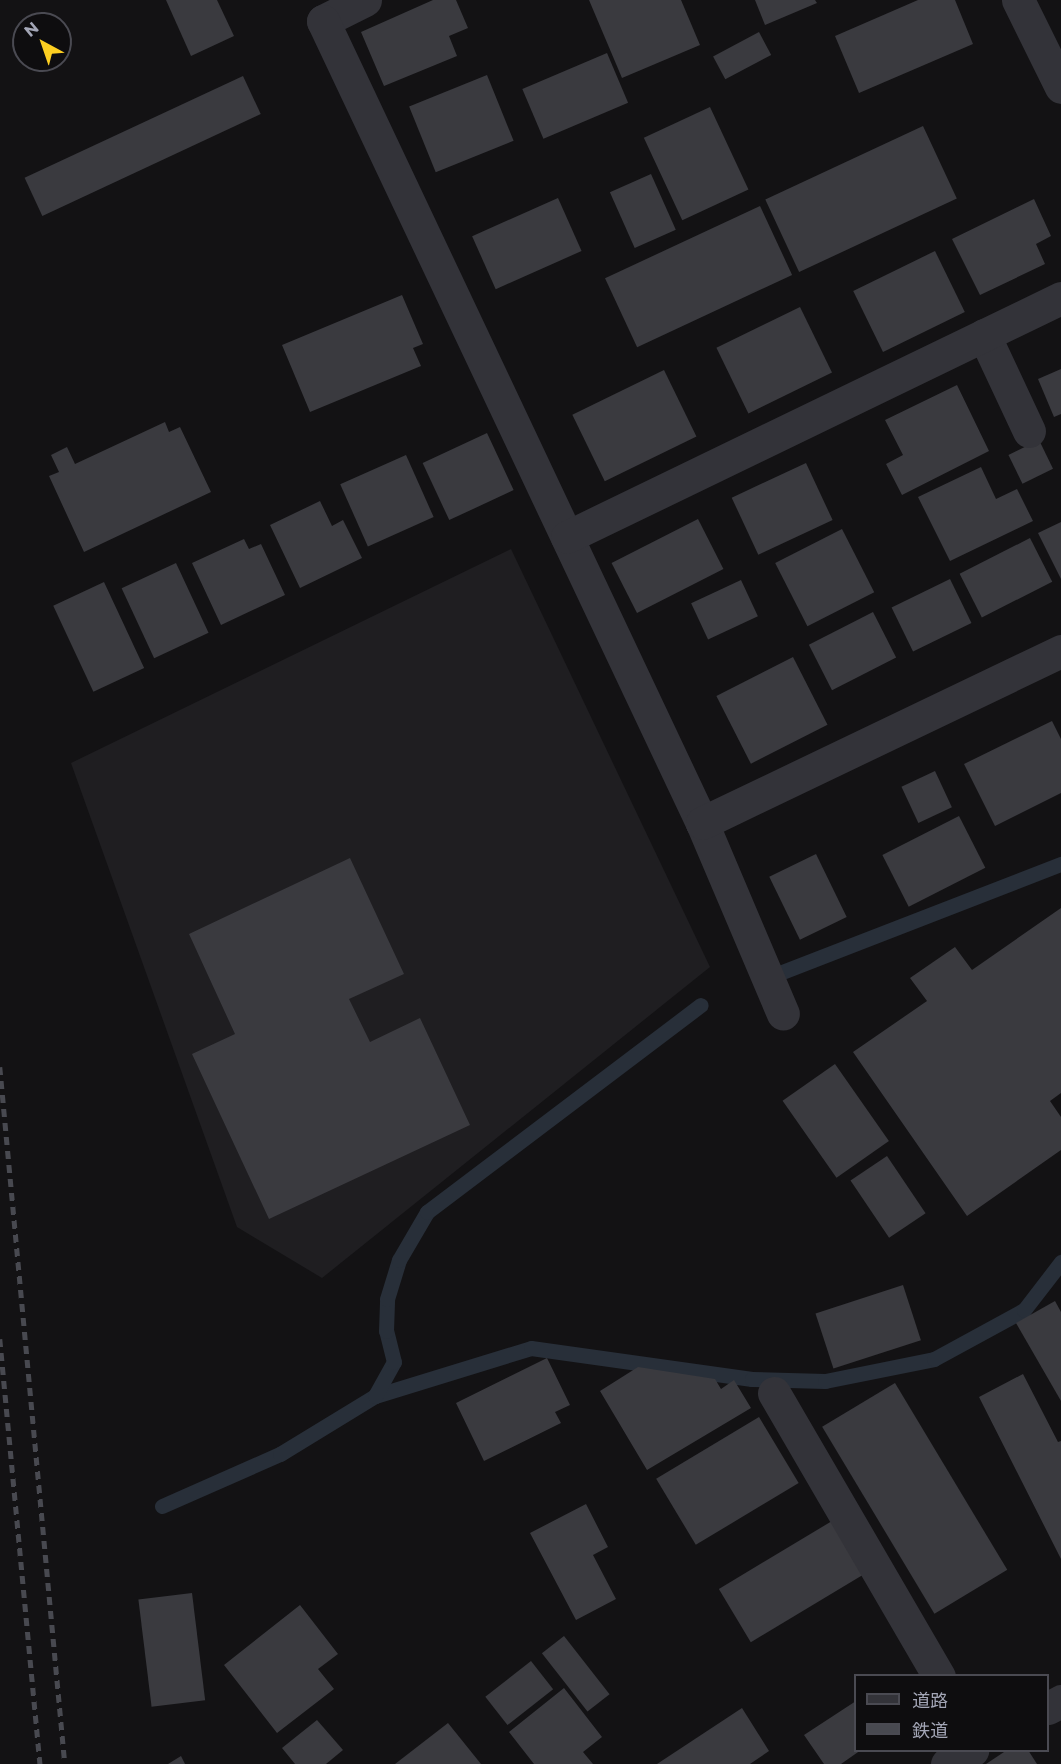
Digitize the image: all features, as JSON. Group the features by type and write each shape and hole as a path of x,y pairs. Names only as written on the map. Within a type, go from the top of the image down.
{"street":[{"path":"365,0 323,21 702,823 783,1014"},
{"path":"1018,0 1053,49 1061,87"},
{"path":"567,537 1061,298"},
{"path":"984,335 1029,431"},
{"path":"702,823 1061,651"},
{"path":"774,1393 938,1674"},
{"path":"947,1764 968,1752"}],"shaded area":[{"path":"511,549 710,967 322,1278 237,1227 71,763"}],"building":[{"path":"166,0 217,0 234,36 191,56"},
{"path":"433,0 456,0 468,28 449,36 457,56 384,86 361,32"},
{"path":"589,0 681,0 700,45 622,78"},
{"path":"755,0 815,0 817,3 765,25"},
{"path":"918,0 955,0 973,44 859,93 835,36"},
{"path":"759,32 771,55 725,79 713,56"},
{"path":"607,53 628,103 543,139 522,89"},
{"path":"487,75 514,141 436,172 409,106"},
{"path":"243,76 261,114 42,216 25,178"},
{"path":"710,107 748,189 682,220 644,138"},
{"path":"923,126 957,199 799,272 765,200"},
{"path":"651,174 676,230 635,248 610,192"},
{"path":"558,198 582,251 496,289 472,236"},
{"path":"1034,199 1051,236 1036,244 1045,264 980,295 952,239"},
{"path":"760,206 792,275 637,347 605,278"},
{"path":"935,251 965,312 883,352 853,291"},
{"path":"402,295 423,344 413,348 421,366 310,412 282,345"},
{"path":"800,307 832,373 748,413 716,348"},
{"path":"1061,369 1061,414 1054,417 1038,379"},
{"path":"664,370 696,437 605,481 572,415"},
{"path":"957,385 989,451 902,495 886,464 903,455 885,420"},
{"path":"165,422 169,432 180,427 211,492 84,552 49,476 59,472 51,455 67,447 75,464"},
{"path":"487,433 514,490 449,520 423,463"},
{"path":"1039,440 1053,469 1022,484 1008,455"},
{"path":"406,455 434,517 368,546 340,484"},
{"path":"806,463 833,520 758,555 732,498"},
{"path":"981,467 996,499 1017,489 1033,521 950,561 918,497"},
{"path":"320,501 332,526 343,520 362,558 300,588 270,525"},
{"path":"698,519 723,569 637,613 612,563"},
{"path":"1061,522 1061,579 1038,533"},
{"path":"842,529 874,592 807,626 775,563"},
{"path":"1030,538 1052,582 982,618 960,574"},
{"path":"244,539 249,549 261,544 285,595 221,625 192,563"},
{"path":"176,563 209,633 154,658 122,588"},
{"path":"950,579 971,623 913,652 892,607"},
{"path":"741,580 758,616 708,639 691,603"},
{"path":"104,582 144,668 93,692 53,606"},
{"path":"873,612 896,657 832,690 809,645"},
{"path":"793,657 828,725 751,764 716,696"},
{"path":"1052,721 1061,739 1061,793 995,826 964,764"},
{"path":"935,771 952,807 918,823 901,787"},
{"path":"959,816 985,868 909,907 882,855"},
{"path":"816,854 847,917 800,940 769,877"},
{"path":"350,858 404,974 349,999 370,1042 420,1018 470,1125 269,1219 192,1054 235,1034 189,934"},
{"path":"1061,908 1061,1093 1050,1101 1061,1117 1061,1150 967,1216 853,1052 927,1001 910,978 955,947 972,970"},
{"path":"835,1064 889,1141 836,1178 783,1101"},
{"path":"887,1156 926,1213 889,1238 851,1181"},
{"path":"903,1285 921,1340 833,1369 816,1313"},
{"path":"1055,1301 1061,1312 1061,1401 1016,1323"},
{"path":"547,1358 570,1405 555,1412 561,1423 484,1461 456,1403"},
{"path":"638,1367 715,1379 721,1389 734,1380 751,1408 647,1470 600,1391"},
{"path":"1023,1374 1058,1442 1061,1441 1061,1559 979,1397"},
{"path":"895,1383 1007,1570 934,1614 822,1427"},
{"path":"759,1417 799,1483 696,1545 656,1479"},
{"path":"586,1504 608,1547 593,1555 616,1599 576,1620 530,1533"},
{"path":"832,1521 864,1574 751,1642 719,1589"},
{"path":"192,1593 205,1700 152,1707 138,1600"},
{"path":"300,1605 338,1654 318,1669 334,1689 277,1733 224,1665"},
{"path":"564,1636 610,1694 587,1712 542,1653"},
{"path":"531,1661 553,1689 507,1725 485,1697"},
{"path":"564,1688 602,1737 583,1752 593,1764 534,1764 509,1732"},
{"path":"854,1702 854,1752 858,1752 841,1764 824,1764 804,1735"},
{"path":"742,1708 769,1751 750,1764 657,1764"},
{"path":"317,1720 343,1750 326,1764 295,1764 282,1748"},
{"path":"448,1723 481,1764 395,1764"},
{"path":"1004,1752 1029,1752 1037,1764 986,1764"},
{"path":"181,1756 185,1764 168,1764"}],"waterway":[{"path":"777,974 1061,864"},
{"path":"162,1506 280,1454 375,1396 394,1362 386,1331 387,1299 399,1260 427,1212 701,1005"},
{"path":"375,1396 531,1348 752,1379 825,1381 934,1359 1024,1310 1061,1262"}],"railway":[{"path":"0,1067 65,1764"},
{"path":"0,1339 40,1764"}]}
